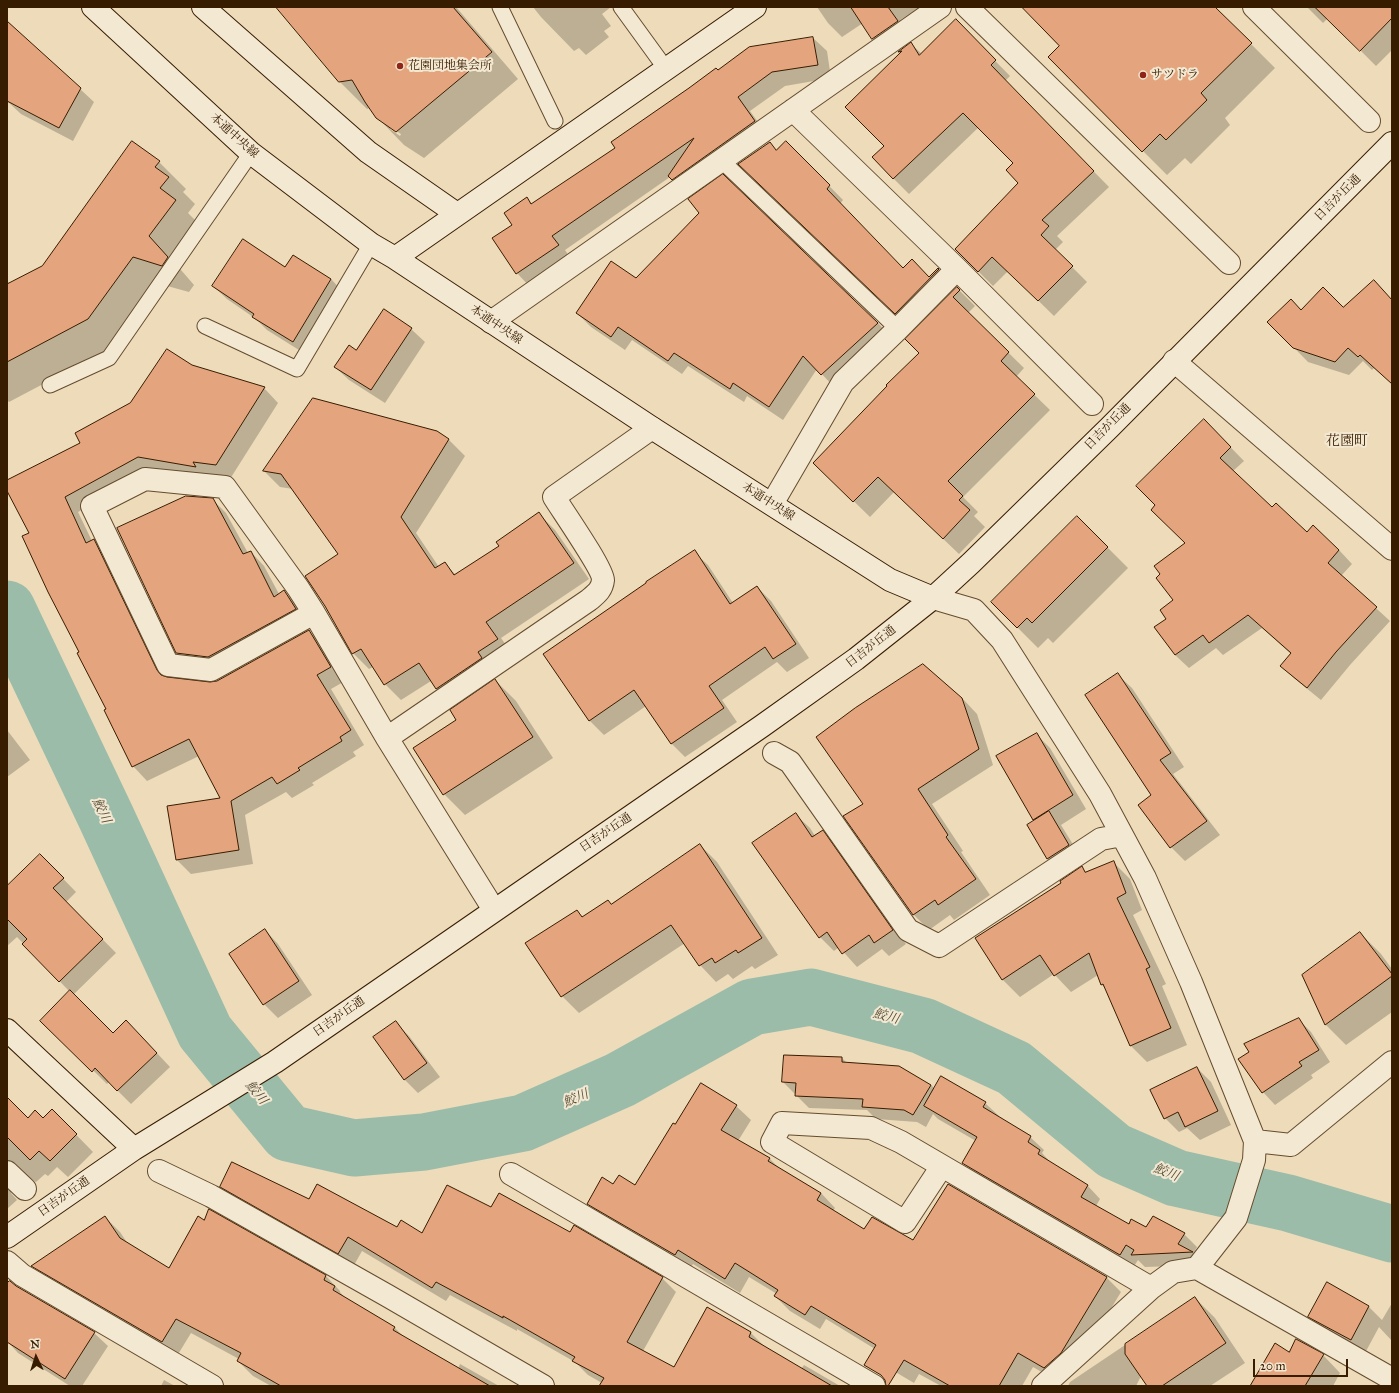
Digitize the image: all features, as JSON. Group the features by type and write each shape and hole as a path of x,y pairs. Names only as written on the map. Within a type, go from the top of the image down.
{"street":[{"name":"本通中央線","path":"93,7 251,152 371,244 395,258 652,428 890,580 933,598 974,610 1002,640 1100,794 1145,878 1191,982 1254,1151"},
{"path":"203,7 368,152 457,214"},
{"path":"395,258 755,7"},
{"path":"491,322 940,7"},
{"path":"967,7 1229,263"},
{"path":"1254,7 1369,121"},
{"path":"793,110 957,269 1092,404"},
{"name":"日吉が丘通","path":"7,1237 134,1149 275,1062 781,713 856,659 933,598 977,558 1320,217 1392,143"},
{"path":"772,504 843,382 957,269"},
{"path":"1174,361 1392,549"},
{"path":"387,738 600,591 603,579 598,566 554,497 652,428"},
{"path":"314,613 211,670 168,665 92,506 145,479 225,487 298,588 314,613 387,738 494,910"},
{"path":"774,753 790,762 908,930 939,946 1101,839 1122,835"},
{"path":"7,1030 134,1149"},
{"path":"1197,1268 1236,1218 1254,1151 1291,1145 1392,1062"},
{"path":"942,1166 905,1222 772,1142 782,1123 871,1128 901,1142 942,1166 1150,1288"},
{"path":"159,1171 218,1200 543,1386"},
{"path":"7,1172 25,1189"},
{"path":"511,1174 874,1386"},
{"path":"7,1262 22,1274 212,1386"},
{"path":"1043,1386 1150,1288 1173,1272 1197,1268 1392,1379"}],"lane":[{"path":"500,7 555,121"},
{"path":"621,7 666,69"},
{"path":"50,385 110,358 251,152"},
{"path":"721,160 898,329"},
{"path":"204,326 297,369 371,244"}],"building":[{"name":"花園団地集会所","path":"276,7 453,7 492,52 396,132 376,118 352,80 339,82"},
{"path":"851,7 888,7 898,21 872,39"},
{"name":"サツドラ","path":"1022,7 1215,7 1252,43 1201,93 1207,100 1166,140 1160,134 1142,152 1048,57 1059,46"},
{"path":"1315,7 1392,7 1392,18 1360,51"},
{"path":"956,19 996,60 991,65 1094,171 1042,220 1049,226 1041,235 1073,266 1038,301 992,257 978,272 955,249 1018,183 1006,170 1013,163 963,113 893,179 872,157 884,146 845,107 902,51 898,52 911,42 919,55"},
{"path":"7,21 81,88 59,128 7,101"},
{"path":"813,37 818,65 772,72 738,97 755,121 672,180 668,176 694,138 552,236 559,245 516,274 492,238 512,225 504,213 527,197 531,204 615,148 611,142 716,68 718,70 749,47"},
{"path":"132,141 160,161 155,167 169,177 160,188 176,200 149,236 168,257 162,266 133,257 88,319 7,362 7,284 42,266"},
{"path":"786,141 830,185 827,189 903,268 912,259 929,277 938,268 939,269 895,314 738,164 770,142 776,150"},
{"path":"723,174 878,323 821,375 803,356 769,407 733,383 730,389 674,353 668,361 618,327 611,337 576,313 611,261 636,278 699,213 688,199"},
{"path":"243,239 285,267 293,255 331,279 293,342 252,317 254,314 212,286"},
{"path":"1374,280 1392,300 1392,384 1360,355 1358,357 1348,348 1335,362 1293,348 1267,322 1291,299 1301,310 1323,287 1343,307"},
{"path":"957,287 960,290 953,297 1009,352 1001,361 1035,394 948,481 963,496 959,500 970,510 943,539 878,477 853,502 813,463 887,386 886,385 919,353 905,339"},
{"path":"384,309 412,328 371,390 334,367 349,345 356,350"},
{"path":"167,349 192,365 265,387 216,465 193,462 196,467 138,457 65,497 86,543 94,539 157,670 161,675 210,682 217,681 309,630 331,667 317,675 351,730 340,737 342,741 298,768 300,770 277,784 272,777 231,801 239,850 176,860 167,806 220,798 189,739 132,767 104,710 106,709 77,653 79,652 48,592 22,536 29,533 7,491 7,480 80,443 75,433 130,403"},
{"path":"313,398 437,431 449,439 401,517 435,568 445,562 454,575 499,546 496,542 539,512 574,563 486,622 498,639 478,652 482,658 436,689 419,663 384,685 361,649 352,654 325,606 305,576 338,554 281,474 263,471"},
{"path":"1204,419 1231,447 1220,458 1272,507 1276,503 1307,532 1313,525 1339,550 1328,563 1377,607 1336,652 1307,688 1280,666 1291,653 1248,615 1209,643 1203,635 1175,655 1154,627 1166,619 1160,610 1173,600 1156,578 1160,574 1154,566 1185,543 1151,510 1155,505 1136,486"},
{"path":"186,496 213,498 243,554 251,551 274,597 284,590 296,609 208,657 176,653 117,528"},
{"path":"1077,516 1108,547 1032,623 1027,618 1017,628 991,602"},
{"path":"695,550 730,604 757,586 796,644 773,659 765,647 709,686 724,708 671,744 634,690 589,721 543,654 646,582"},
{"path":"923,664 962,698 979,749 918,789 948,835 946,837 976,879 938,905 935,900 913,915 843,816 863,804 816,737 855,708"},
{"path":"1118,673 1171,753 1160,760 1207,821 1170,848 1138,805 1151,795 1085,695"},
{"path":"495,679 533,737 443,795 413,748 456,720 450,710"},
{"path":"1037,733 1073,795 1033,820 996,756"},
{"path":"1049,811 1069,845 1047,859 1027,825"},
{"path":"796,813 812,837 823,830 893,930 874,943 869,935 842,954 827,932 819,938 752,843"},
{"path":"700,844 762,938 738,953 736,950 715,963 712,958 699,966 671,925 561,997 525,943 577,910 582,917 608,900 611,904"},
{"path":"40,854 64,878 53,888 103,939 59,982 22,944 27,939 7,919 7,886"},
{"path":"1114,861 1126,893 1117,898 1150,967 1146,969 1171,1028 1130,1046 1103,984 1101,985 1089,953 1054,976 1040,955 1002,980 975,938 1061,883 1060,881 1082,866 1085,872"},
{"path":"265,929 299,981 263,1005 229,954"},
{"path":"1360,932 1392,976 1325,1025 1302,975"},
{"path":"70,990 113,1033 126,1020 157,1053 117,1091 95,1068 92,1072 40,1021"},
{"path":"1299,1018 1319,1050 1299,1062 1302,1066 1262,1093 1238,1059 1249,1052 1244,1044"},
{"path":"396,1021 427,1063 404,1080 373,1037"},
{"path":"784,1055 842,1057 842,1062 899,1066 931,1085 913,1115 904,1110 862,1107 863,1099 795,1096 796,1083 782,1082"},
{"path":"1197,1067 1218,1111 1185,1127 1178,1112 1164,1119 1150,1090"},
{"path":"941,1076 986,1102 983,1107 1031,1136 1028,1142 1040,1150 1038,1154 1088,1185 1081,1197 1129,1224 1131,1219 1146,1227 1153,1216 1185,1233 1178,1244 1193,1252 1131,1255 1134,1250 1126,1245 1120,1255 962,1163 977,1137 924,1106"},
{"path":"701,1083 737,1105 721,1130 770,1158 768,1161 821,1193 817,1200 864,1229 872,1217 913,1240 948,1184 1107,1277 1061,1353 1044,1368 1018,1353 999,1386 950,1386 904,1360 888,1386 886,1386 885,1380 881,1375 864,1365 876,1345 811,1306 805,1315 774,1296 778,1290 735,1263 725,1279 678,1250 675,1255 587,1204 602,1177 613,1184 619,1175 635,1185 673,1123 675,1124"},
{"path":"7,1097 28,1118 35,1110 43,1118 52,1109 77,1134 50,1161 39,1151 30,1160 7,1137"},
{"path":"232,1162 309,1199 317,1184 397,1227 401,1220 422,1233 447,1185 491,1207 499,1193 570,1232 574,1225 663,1277 627,1342 674,1367 707,1307 751,1332 749,1337 832,1386 599,1386 604,1378 572,1361 575,1357 503,1316 503,1318 436,1282 432,1288 348,1237 338,1254 220,1187"},
{"path":"209,1209 326,1275 324,1280 335,1286 333,1290 395,1327 393,1330 490,1386 281,1386 237,1361 241,1353 176,1319 162,1342 31,1266 105,1216 120,1238 169,1268 198,1216 204,1220"},
{"path":"10,1281 16,1286 95,1332 65,1379 7,1342 7,1283"},
{"path":"1327,1282 1369,1306 1351,1340 1308,1317"},
{"path":"1195,1297 1226,1343 1162,1386 1147,1386 1125,1354 1125,1344"},
{"path":"1296,1339 1324,1354 1305,1386 1250,1386 1275,1343 1289,1352"}],"waterway":[{"name":"鮫川","path":"7,609 106,817 205,1032 288,1133 354,1148 424,1142 523,1123 620,1080 752,1007 811,997 923,1026 1014,1068 1114,1151 1176,1178 1288,1203 1392,1234"}],"place":[{"name":"花園団地集会所","path":"400,66"},
{"name":"サツドラ","path":"1143,75"}],"district":[{"name":"花園町","path":"1347,442"}]}
